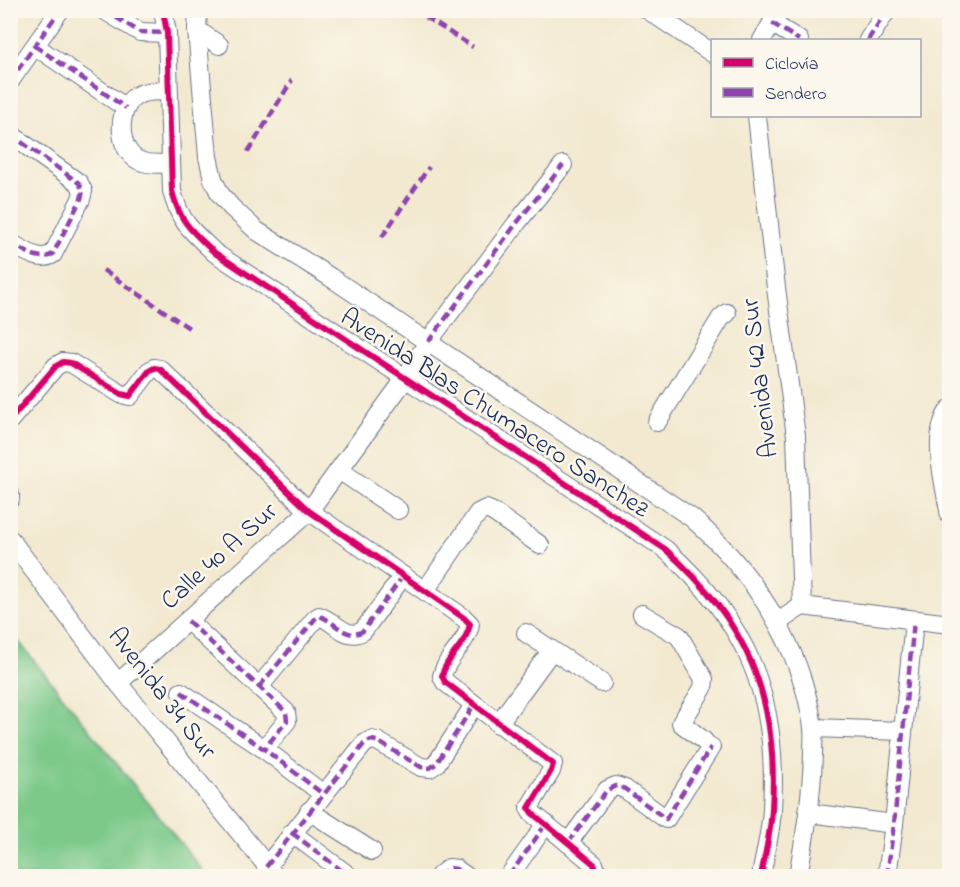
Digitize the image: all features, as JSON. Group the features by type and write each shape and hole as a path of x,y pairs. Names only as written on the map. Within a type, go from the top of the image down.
{"street":[{"path":"104,10 140,32 167,33"},
{"name":"Avenida Blas Chumacero Sanchez","path":"163,10 167,33 172,191 177,209 186,226 215,253 665,549 691,572 724,612 752,662 765,698 771,733 772,811 761,876"},
{"name":"Avenida Blas Chumacero Sanchez","path":"198,10 197,30 208,157 213,179 220,194 257,231 693,518 739,565 778,622 803,683 813,728 809,813 798,876"},
{"path":"648,10 711,52"},
{"path":"869,39 887,10"},
{"path":"10,81 59,11"},
{"path":"763,39 776,16 798,39"},
{"path":"197,30 219,45"},
{"path":"35,46 126,108"},
{"path":"168,92 147,92 137,95 126,108 123,117 123,139 135,158 143,163 171,164"},
{"name":"Avenida 42 Sur","path":"757,117 776,288 796,436 802,606"},
{"path":"10,134 79,183 83,191 52,254 47,258 40,258 10,243"},
{"name":"Calle 40 A Sur","path":"118,683 309,511 405,380 428,342 563,165"},
{"path":"657,422 721,318 727,313"},
{"path":"10,420 56,366 63,362 71,363 121,394 130,396 148,371 154,368 160,369 309,511 470,624 469,632 444,668 442,676 445,682 474,705 553,764 529,808 531,813 594,864 596,876"},
{"path":"950,409 941,425 939,441 950,516"},
{"path":"339,470 398,510"},
{"path":"425,591 478,513 486,510 493,512 540,545"},
{"name":"Avenida 34 Sur","path":"10,539 118,683 270,872"},
{"path":"259,687 315,619 319,616 325,618 349,634 357,635 363,631 403,576"},
{"path":"778,622 802,606 950,624"},
{"path":"568,843 607,790 616,786 625,789 666,819 707,744 681,723 704,684 704,679 679,636 642,614"},
{"path":"188,621 286,712 287,721 264,749"},
{"path":"887,876 914,621"},
{"path":"526,633 602,683"},
{"path":"498,723 552,650"},
{"path":"181,692 264,749 323,794"},
{"path":"270,872 292,833 364,744 371,740 377,741 421,767 430,768 436,764 474,705"},
{"path":"813,728 903,731"},
{"path":"309,811 372,851"},
{"path":"809,813 894,824"},
{"path":"509,876 546,824"},
{"path":"292,833 349,876"},
{"path":"439,876 449,868 456,869 466,876"}],"green space":[{"path":"11,632 207,876 11,876"}],"marked path":[{"path":"10,81 60,10"},
{"path":"104,10 140,32 167,33"},
{"path":"414,10 473,47"},
{"path":"869,39 887,10"},
{"path":"772,23 797,39"},
{"path":"35,46 126,108"},
{"path":"248,152 292,80"},
{"path":"10,134 79,183 83,191 53,254 37,256 10,243"},
{"path":"428,342 563,165"},
{"path":"382,237 429,167"},
{"path":"103,270 192,330"},
{"path":"259,687 315,619 319,616 325,618 351,634 363,631 403,576"},
{"path":"188,621 286,712 287,721 264,749"},
{"path":"887,876 914,621"},
{"path":"181,692 264,749 323,794"},
{"path":"266,867 364,744 371,740 377,741 421,767 430,768 436,764 474,705"},
{"path":"568,843 607,790 616,786 625,789 666,819 711,747"},
{"path":"509,876 546,824"},
{"path":"292,833 349,876"},
{"path":"439,876 449,868 456,869 466,876"}],"cycle path":[{"path":"163,10 167,33 172,191 183,219 193,232 215,253 665,549 694,577 718,605 737,634 752,665 763,697 770,732 773,769 772,809 761,876"},
{"path":"10,420 56,366 63,362 71,363 121,394 130,396 149,371 154,368 160,369 309,511 470,624 465,638 444,669 442,676 445,682 553,764 529,808 532,813 594,864 596,876"}]}
